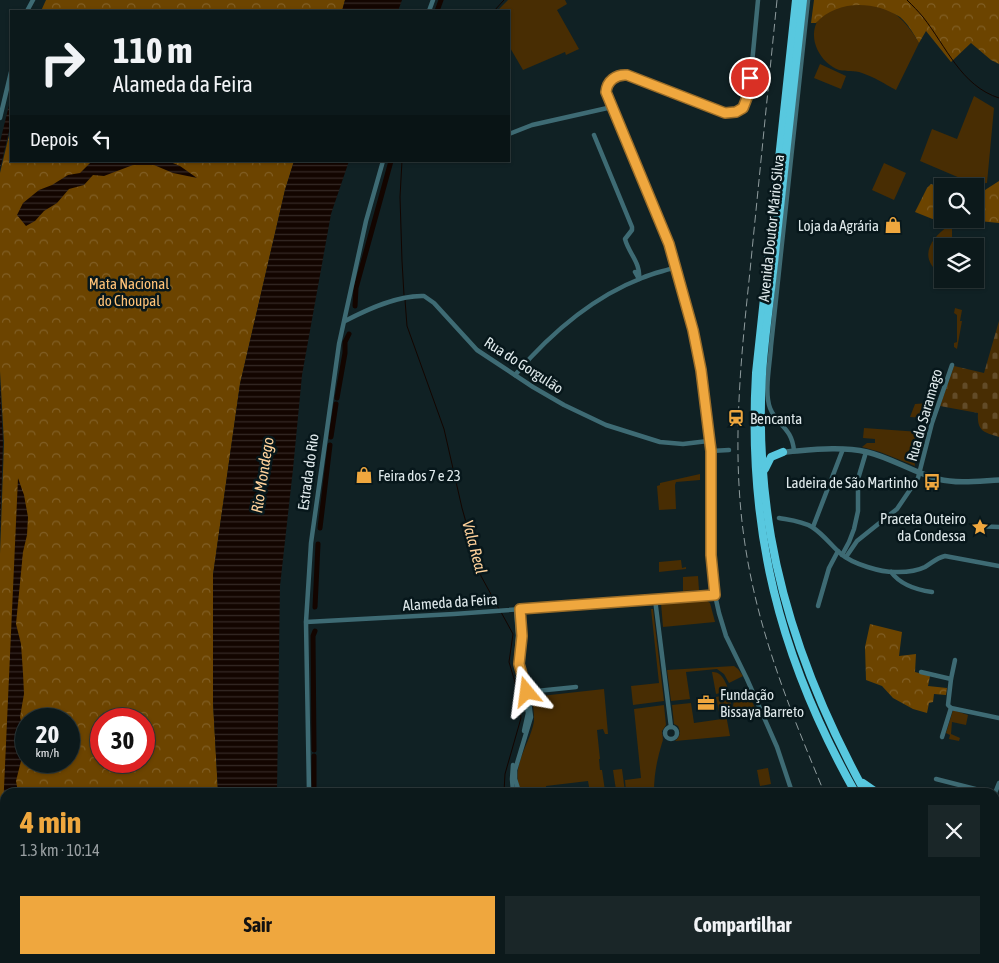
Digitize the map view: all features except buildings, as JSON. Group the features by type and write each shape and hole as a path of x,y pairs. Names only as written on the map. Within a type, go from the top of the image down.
{"highway":[{"path":"796,0 756,373 753,414 755,477 768,570 788,644 811,705 853,788"},
{"path":"803,0 762,374 764,473 771,536 786,606 796,641 819,700 863,788"},
{"path":"762,435 769,449 783,452"},
{"path":"764,473 770,458 783,452"},
{"path":"856,776 867,788"}],"street":[{"path":"758,0 748,95 743,108 736,112 725,113 632,76 622,74 616,76 606,87 606,92 669,244 693,330 701,370 708,441 711,451 711,555 715,595 726,636 777,747 791,788"},
{"name":"Avenida Doutor Mário Silva","path":"794,451 790,433 770,409 767,396 808,0"},
{"path":"0,118 10,76"},
{"path":"510,134 532,125 612,107"},
{"path":"594,135 632,227 632,230 625,239 627,248 640,270 639,279"},
{"name":"Estrada do Rio","path":"309,788 306,622 311,543 340,344 366,221 383,162"},
{"path":"515,375 535,352 569,323 612,292 639,279 676,267"},
{"path":"635,272 639,279"},
{"name":"Rua do Gorgulão","path":"345,321 402,298 424,296 434,303 477,350 564,405 618,429 666,443 683,444 708,441"},
{"name":"Rua do Saramago","path":"842,555 897,509 920,472 932,423 952,365"},
{"path":"813,527 842,449"},
{"path":"783,452 842,449 866,452 889,459 939,480 997,481"},
{"path":"711,451 729,450"},
{"path":"818,606 829,568 842,555 854,529 858,511 858,479 866,452"},
{"path":"778,518 804,522 813,527 842,555 865,566 891,572 914,571 936,558 945,556 999,566"},
{"path":"975,526 999,526"},
{"path":"891,572 896,579 920,590 932,592"},
{"name":"Alameda da Feira","path":"306,622 399,618 715,595"},
{"path":"655,599 671,727"},
{"path":"518,610 522,636 519,664 527,692 531,717 515,770 518,788"},
{"path":"514,788 512,772 528,713 516,663 518,610"},
{"path":"942,738 951,708 948,705 955,660"},
{"path":"921,672 951,679"},
{"path":"527,692 576,687"},
{"path":"951,708 999,718"},
{"path":"936,779 971,788"}],"green space":[{"path":"46,0 345,0 342,10 41,10"},
{"path":"508,0 565,0 567,4 557,10 579,49 566,55 565,52 523,70 510,48 510,10 498,10"},
{"path":"814,0 999,0 999,64 991,60 971,43 951,62 926,31 919,43 900,17 890,11 867,5 856,5 834,10 824,15 816,23 811,23"},
{"path":"854,0 875,4 892,12 907,25 919,43 896,90 866,75 832,67 817,49 814,34 821,15 833,6"},
{"path":"820,64 846,76 841,89 814,78"},
{"path":"974,96 994,108 987,183 984,183 984,178 960,178 920,161 932,129 957,139"},
{"name":"Mata Nacional do Choupal","path":"10,131 10,162 294,162 285,190 240,384 213,575 213,702 218,788 0,788 0,554 4,443 0,371 0,173"},
{"path":"884,163 906,173 894,200 872,190"},
{"path":"999,181 999,223 984,222 985,190"},
{"path":"931,184 934,185 934,220 915,212"},
{"path":"952,228 952,238 935,238 943,230"},
{"path":"934,239 934,268 928,255"},
{"path":"955,308 962,310 957,349 954,347 954,343 957,342 957,315 954,313"},
{"path":"999,321 999,437 982,430 979,424 978,413 940,406 954,366 984,373"},
{"path":"929,403 924,418 910,417 915,404"},
{"path":"864,428 920,432 914,453 915,466 862,447 867,443 875,443 875,439 863,438"},
{"path":"700,474 700,480 676,482 676,509 659,510 657,486 660,483"},
{"path":"681,560 682,568 686,567 686,569 659,572 659,562"},
{"path":"698,576 699,590 683,591 683,577"},
{"path":"707,601 710,603 715,622 663,627 661,603"},
{"path":"651,609 653,609 664,701 633,705 631,686 659,683"},
{"path":"870,624 902,632 899,656 916,654 915,672 930,676 928,686 947,688 946,695 934,694 933,702 929,703 927,713 913,709 893,698 882,686 866,680 865,647"},
{"path":"734,666 743,676 729,683 724,674 717,669 686,672 690,699 671,701 667,670"},
{"path":"712,672 721,675 729,691 716,694"},
{"path":"604,689 608,734 605,734 603,729 597,730 600,770 602,770 605,788 589,788 588,781 546,786 546,788 520,788 518,782 519,764 534,721 532,697"},
{"path":"730,694 731,706 724,712 724,717 720,717 716,697"},
{"path":"751,699 755,708 726,714 732,710 734,701"},
{"path":"691,703 694,723 722,719 726,715 730,736 675,741 680,732 678,726 674,724 672,705"},
{"path":"664,705 666,725 662,731 663,740 656,767 654,788 626,788 625,780 641,778 634,709"},
{"path":"953,710 968,715 966,725 952,722 951,734 960,738 959,741 949,739 950,735 946,733"},
{"path":"768,768 771,784 760,786 757,770"},
{"path":"622,769 624,788 616,788 613,770"}],"water":[{"path":"345,0 402,0 398,10 342,10"},
{"path":"10,101 10,127 0,169 0,142"},
{"path":"91,162 170,162 180,166 197,178 173,173 154,165 133,165 104,176 93,175 84,185 69,189 57,203 26,226 17,215 23,203 39,190 52,185 68,175 80,173"},
{"name":"Rio Mondego","path":"294,162 349,162 331,214 302,375 280,586 277,788 218,788 213,702 213,575 240,384 285,190"},
{"path":"0,382 3,443 0,535"},
{"path":"18,478 24,495 28,517 16,624 21,644 24,694 22,708 15,708 15,773 18,773 16,781 17,788 4,788"}],"waterway":[{"path":"437,10 441,0"},
{"path":"495,10 504,0"},
{"path":"907,0 923,17 964,75 986,92 999,98"},
{"path":"355,306 356,288 391,162"},
{"name":"Vala Real","path":"402,162 400,197 404,295"},
{"name":"Vala Real","path":"405,300 407,326 444,429 462,508 481,576 499,609"},
{"path":"337,398 345,353 345,342 349,334"},
{"path":"331,437 336,404"},
{"path":"320,528 330,445"},
{"path":"315,607 318,544"},
{"name":"Vala Real","path":"501,612 513,634 509,662 518,692 521,718 505,774 504,788"},
{"path":"314,750 313,636 315,631"},
{"path":"314,756 314,788"}],"railway":[{"path":"777,0 741,368 738,465 748,565 764,632 774,664 822,788"}],"place":[{"name":"Loja da Agrária","path":"893,225"},
{"name":"Bencanta","path":"736,418"},
{"name":"Feira dos 7 e 23","path":"364,475"},
{"name":"Ladeira de São Martinho","path":"932,482"},
{"name":"Praceta Outeiro da Condessa","path":"980,527"},
{"name":"Fundação Bissaya Barreto","path":"706,703"}],"route":[{"path":"527,692 519,664 522,636 520,609 715,595 711,555 711,451 708,441 701,370 693,330 669,244 634,157 608,100 606,87 616,76 622,74 632,76 715,110 731,113 743,108 746,103 750,78"}]}
